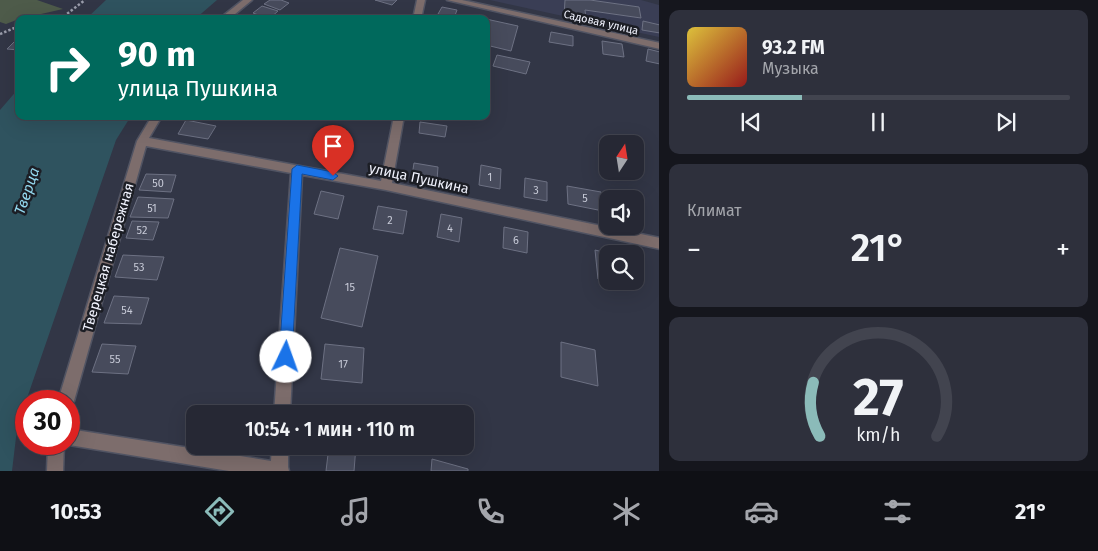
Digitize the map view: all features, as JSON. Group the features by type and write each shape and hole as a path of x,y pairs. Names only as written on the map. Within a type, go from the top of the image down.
{"street":[{"path":"228,15 248,0"},
{"path":"418,15 420,0"},
{"name":"Садовая улица","path":"456,1 659,46"},
{"name":"Тверецкая набережная","path":"69,390 142,141 155,120"},
{"path":"386,186 398,120"},
{"name":"улица Пушкина","path":"142,141 386,186 659,244"},
{"path":"283,405 297,169"},
{"path":"80,439 280,470 280,455"},
{"path":"55,471 56,455"}],"path":[{"path":"66,15 85,0"},
{"path":"0,34 15,28"}],"shaded area":[{"path":"490,0 641,0 659,5 659,37"}],"green space":[{"path":"0,0 37,0 63,9 37,15 15,15 15,21 6,24 0,22"}],"water":[{"path":"106,0 217,0 200,15 90,15"},
{"name":"Тверца","path":"15,93 15,120 128,120 116,140 30,390 15,390 15,446 12,471 0,471 0,110"}],"building":[{"path":"270,0 281,0 289,3 280,10 264,4"},
{"path":"375,0 397,0 392,5"},
{"path":"565,0 590,0 639,7 641,18 585,10 586,19 564,16"},
{"path":"262,6 278,11 274,15 253,13"},
{"path":"442,7 457,10 455,15 438,14"},
{"path":"490,20 518,26 511,51 490,46"},
{"path":"643,21 659,25 659,33 642,30"},
{"path":"551,32 573,36 573,46 549,42"},
{"path":"15,41 15,50 7,49"},
{"path":"602,41 622,44 624,57 603,54"},
{"path":"648,49 659,52 659,64 646,61"},
{"path":"497,55 530,62 526,74 493,66"},
{"path":"186,120 216,126 208,139 178,134"},
{"path":"420,122 447,126 445,137 419,133"},
{"path":"414,163 438,167 437,180 412,176"},
{"path":"481,165 501,169 500,189 479,185"},
{"path":"146,174 176,175 171,192 139,190"},
{"path":"525,178 547,182 547,201 524,197"},
{"path":"567,186 599,192 599,210 568,204"},
{"path":"321,191 344,196 338,219 314,214"},
{"path":"138,197 174,199 168,218 130,217"},
{"path":"378,206 407,211 403,234 373,229"},
{"path":"441,214 462,218 459,242 437,237"},
{"path":"132,221 159,222 153,240 126,238"},
{"path":"504,227 528,232 527,253 503,248"},
{"path":"340,248 378,256 362,327 321,318"},
{"path":"595,250 599,251 598,279"},
{"path":"123,255 164,257 157,280 115,277"},
{"path":"114,296 149,298 141,324 104,323"},
{"path":"561,342 595,350 598,386 561,377"},
{"path":"102,344 136,346 128,374 92,372"},
{"path":"325,344 364,348 362,383 321,379"},
{"path":"328,455 355,455 354,471 326,471"},
{"path":"432,459 468,469 468,471 431,471"}],"route":[{"path":"286,357 297,169 333,176"}]}
